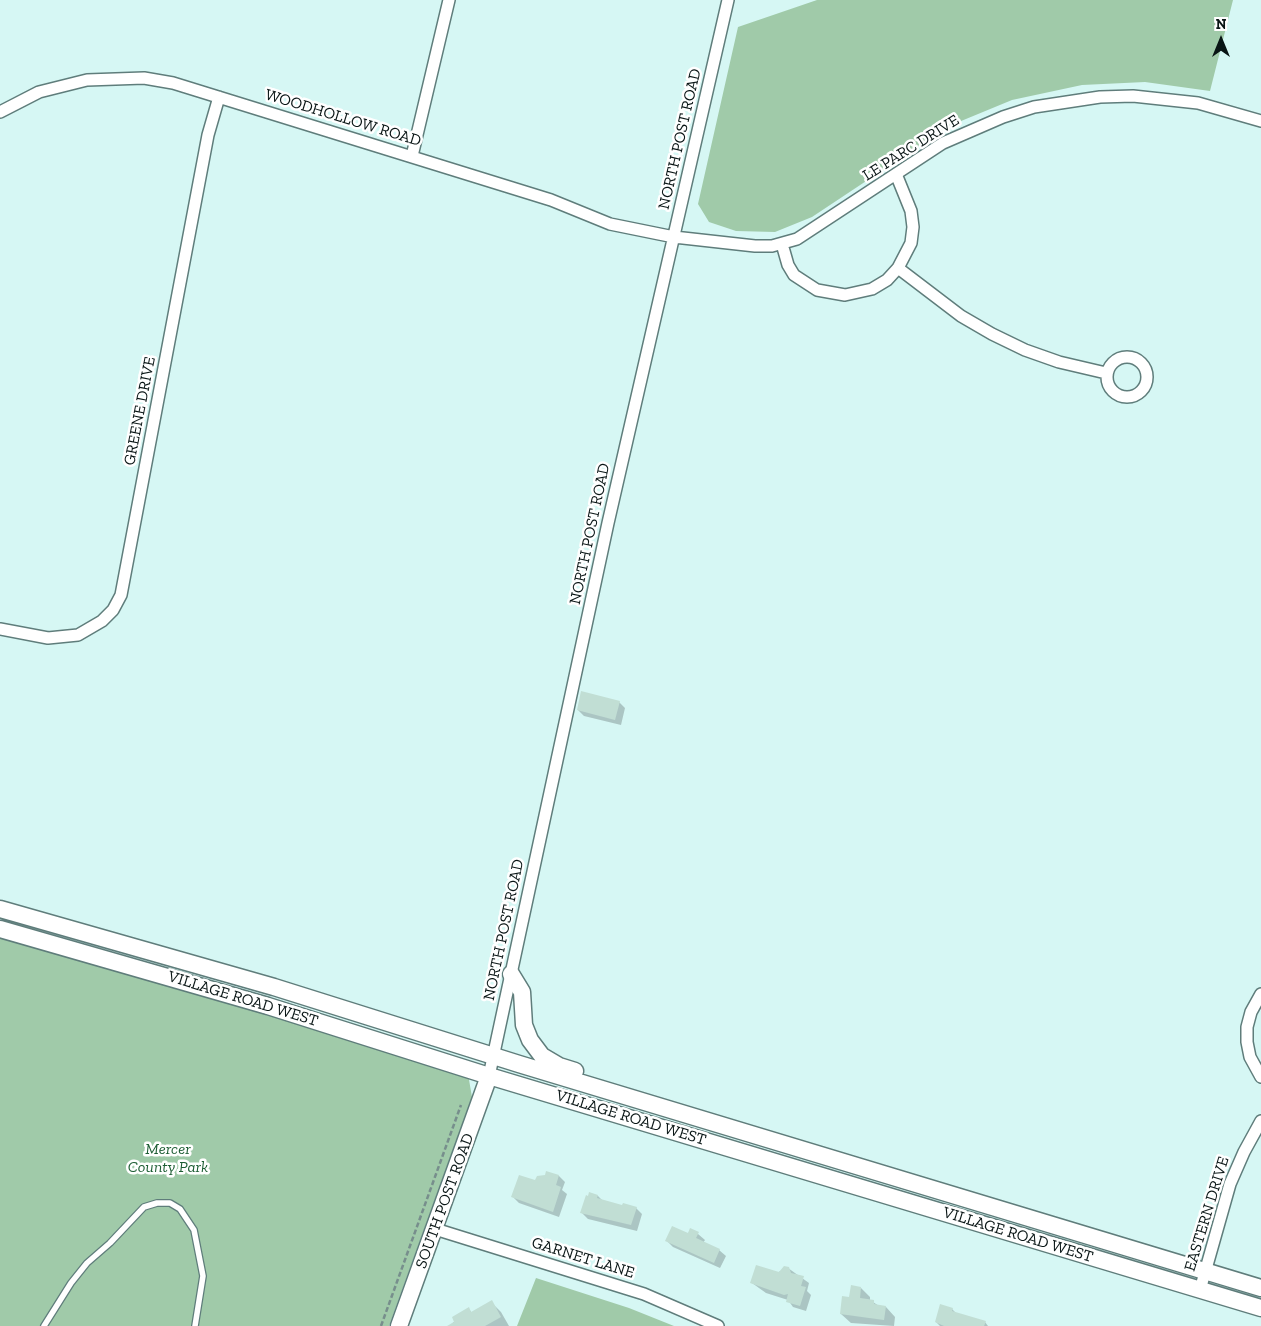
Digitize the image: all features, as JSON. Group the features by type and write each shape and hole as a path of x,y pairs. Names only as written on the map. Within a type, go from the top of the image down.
{"main road":[{"name":"VILLAGE ROAD WEST","path":"0,909 274,987 494,1057 1261,1288"},
{"name":"VILLAGE ROAD WEST","path":"0,929 268,1006 489,1076 1261,1308"},
{"path":"512,974 522,992 524,1025 530,1040 542,1056 559,1066 835,1148 877,1172"},
{"name":"SOUTH POST ROAD","path":"399,1326 489,1076"}],"street":[{"path":"412,156 449,0"},
{"name":"NORTH POST ROAD","path":"489,1076 608,523 728,0"},
{"name":"WOODHOLLOW ROAD","path":"0,112 39,92 62,85 115,78 144,78 172,83 551,200 610,224 674,237"},
{"name":"LE PARC DRIVE","path":"674,237 755,246 782,244 806,234 942,143 1011,114 1067,101 1108,96 1166,98 1214,107 1261,121"},
{"name":"GREENE DRIVE","path":"0,629 48,638 78,634 102,622 113,610 121,595 208,135 219,97"},
{"path":"782,244 788,264 794,275 817,290 845,295 872,289 887,280 898,268 911,242 913,227 911,211 896,174"},
{"path":"898,268 961,316 992,334 1051,359 1106,373"},
{"path":"1261,994 1251,1012 1247,1034 1250,1058 1261,1076"},
{"name":"EASTERN DRIVE","path":"1200,1290 1230,1184 1244,1152 1261,1121"},
{"name":"GARNET LANE","path":"435,1229 644,1294 718,1326"}],"lane":[{"path":"44,1326 71,1283 87,1263 144,1207 157,1203 170,1203 180,1209 194,1230 203,1276 196,1326"}],"path":[{"path":"381,1326 461,1105"}],"green space":[{"path":"817,0 1233,0 1210,91 1145,82 1082,85 1012,100 949,126 812,217 775,232 736,231 709,222 698,204 738,27"},
{"name":"Mercer County Park","path":"0,935 444,1064 468,1074 472,1097 389,1326 0,1326"},
{"path":"536,1278 629,1308 674,1326 517,1326"}],"building":[{"path":"581,691 620,701 615,720 577,710"},
{"path":"546,1171 559,1175 556,1185 561,1187 553,1212 511,1197 519,1175 535,1180 537,1176 545,1175"},
{"path":"589,1192 598,1195 597,1198 637,1207 631,1225 580,1213 586,1195 588,1196"},
{"path":"672,1226 688,1233 690,1228 699,1232 696,1238 720,1249 714,1263 665,1241"},
{"path":"756,1265 779,1272 784,1266 789,1267 791,1273 804,1276 801,1286 806,1287 800,1306 786,1302 788,1294 784,1295 750,1283"},
{"path":"851,1285 861,1287 860,1298 874,1300 874,1304 886,1306 884,1320 840,1314 842,1296 849,1297"},
{"path":"492,1300 501,1317 485,1326 447,1326 454,1322 452,1317 469,1307 471,1312"},
{"path":"940,1304 953,1308 952,1311 986,1321 984,1326 944,1326 935,1322"}]}
